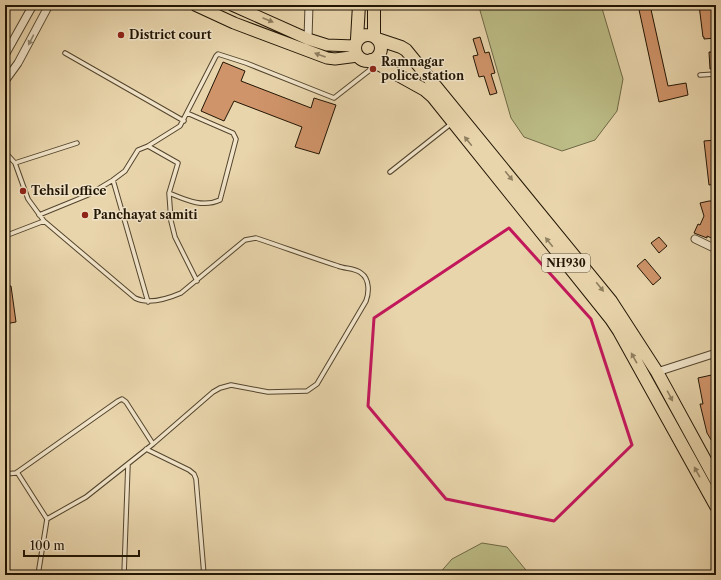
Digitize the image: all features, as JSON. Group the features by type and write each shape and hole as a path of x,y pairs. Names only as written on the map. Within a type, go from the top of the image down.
{"highway":[{"path":"357,47 359,5"},
{"path":"374,5 376,38 381,46 381,50 374,62"},
{"name":"NH930","path":"716,480 657,372 611,301 457,119 429,93 374,62 364,60 357,47 365,35 369,34 406,50 457,119 615,325 716,506"}],"main road":[{"path":"195,5 234,23 327,58 335,59 357,47"},
{"path":"232,5 308,39 327,45 357,47"}],"street":[{"path":"5,56 33,5"},
{"path":"5,81 18,63 48,5"},
{"path":"308,39 309,5"},
{"path":"695,239 716,249"},
{"path":"657,372 716,353"}],"lane":[{"path":"65,53 184,121"},
{"path":"39,215 88,195 113,180 125,171 138,150 148,146 180,126 184,121 218,54 246,63 334,98 374,62"},
{"path":"700,75 716,74"},
{"path":"169,193 199,203 211,204 220,200 236,139 233,133 187,113"},
{"path":"390,172 457,119"},
{"path":"15,163 77,143"},
{"path":"148,146 178,163 169,193 172,229 197,281"},
{"path":"5,152 15,163 28,199 44,221 135,298 141,301 148,302 172,297 185,291 246,240 256,238 339,267 360,271 366,278 369,293 366,301 317,384 312,388 307,391 280,393 258,391 231,385 220,388 213,392 153,444 86,497 47,520"},
{"path":"113,180 148,302"},
{"path":"5,236 44,221"},
{"path":"5,474 11,475 18,472 122,399 126,402 153,444"},
{"path":"146,449 189,470 194,474 196,479 204,575"},
{"path":"124,575 128,464"},
{"path":"18,472 47,520 38,575"}],"highlighted area":[{"path":"509,228 591,319 632,445 554,521 446,499 368,406 374,318"}],"green space":[{"path":"479,5 601,5 623,79 617,111 595,140 562,151 524,137 511,118"},
{"path":"482,543 507,547 530,575 438,575 452,559"}],"building":[{"path":"638,5 650,5 668,86 686,83 688,95 659,102"},
{"path":"699,5 716,5 716,38 704,39"},
{"path":"480,37 485,53 489,52 495,73 491,74 497,93 490,95 484,76 479,77 473,56 478,55 473,39"},
{"path":"709,52 716,52 716,68 710,69"},
{"path":"223,62 245,71 241,81 311,108 314,98 336,105 319,154 295,147 302,127 234,101 224,121 201,111"},
{"path":"716,140 716,156 714,156 716,184 709,185 704,141"},
{"path":"716,201 716,240 694,233 704,216 700,203"},
{"path":"659,237 667,246 659,253 651,243"},
{"path":"645,259 661,278 653,285 637,266"},
{"path":"5,286 11,286 16,322 5,324"},
{"path":"716,374 716,448 707,433 700,404 703,404 698,378"}],"place":[{"name":"District court","path":"121,35"},
{"name":"Ramnagar police station","path":"373,69"},
{"name":"Tehsil office","path":"23,191"},
{"name":"Panchayat samiti","path":"85,215"}]}
